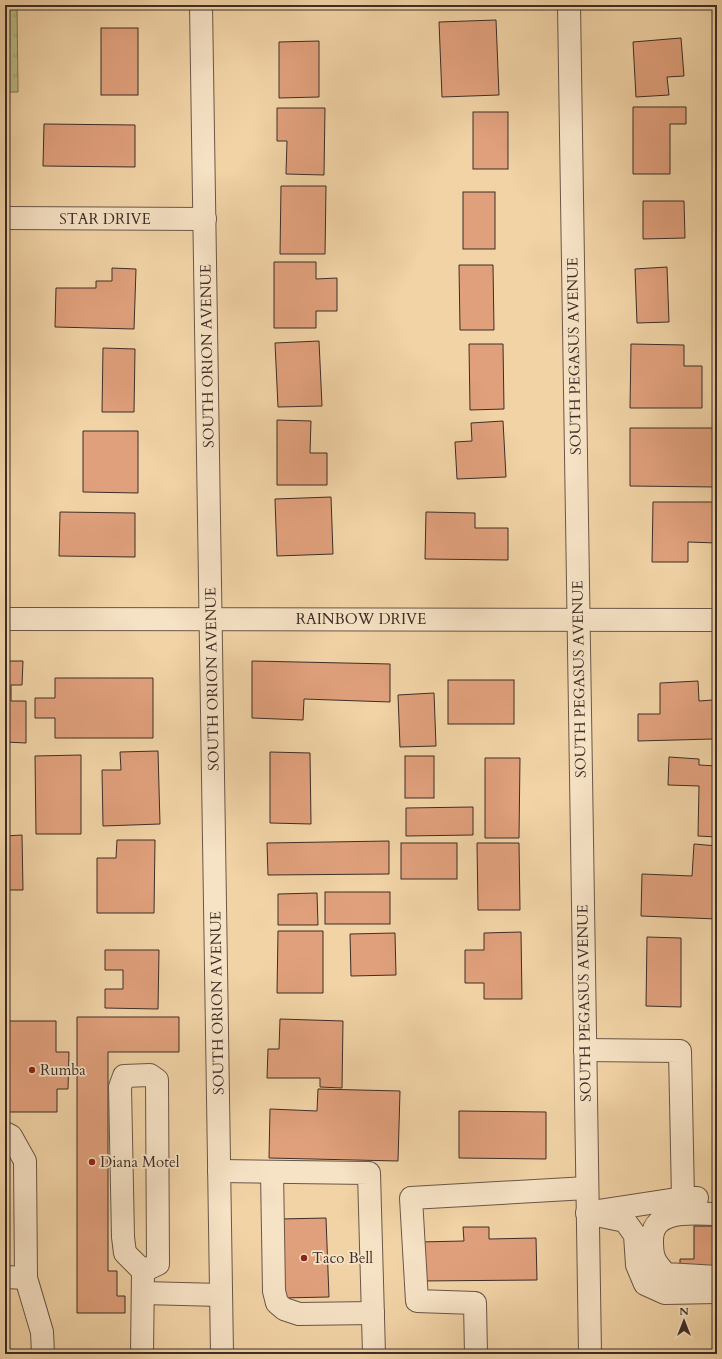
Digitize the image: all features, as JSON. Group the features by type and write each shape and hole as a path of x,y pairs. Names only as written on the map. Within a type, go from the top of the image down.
{"street":[{"name":"SOUTH ORION AVENUE","path":"201,5 222,1354"},
{"name":"SOUTH PEGASUS AVENUE","path":"569,5 584,1050 590,1354"},
{"name":"STAR DRIVE","path":"5,218 205,219"},
{"name":"RAINBOW DRIVE","path":"5,619 717,620"},
{"path":"584,1050 680,1051 683,1198"},
{"path":"142,1354 143,1271 125,1253 122,1237 120,1087 124,1076 150,1075 157,1080 158,1264 143,1271"},
{"path":"5,1133 11,1136 25,1161 26,1278 42,1332 43,1354"},
{"path":"219,1171 369,1173 374,1354"},
{"path":"272,1172 274,1291 277,1303 284,1309 300,1314 373,1313"},
{"path":"476,1354 475,1303 416,1301 412,1198 587,1188"},
{"path":"587,1213 683,1198 717,1199"},
{"path":"587,1213 626,1221 635,1235 637,1265 645,1284 665,1293 717,1292"},
{"path":"717,1214 682,1214 668,1216 660,1220 654,1227 652,1238 652,1255 658,1266 666,1274 717,1277"},
{"path":"5,1277 26,1278"},
{"path":"143,1293 221,1295"}],"green space":[{"path":"5,5 17,5 18,92 5,92"}],"building":[{"path":"496,20 499,95 442,97 439,22"},
{"path":"101,28 138,28 138,95 101,95"},
{"path":"681,38 684,76 667,77 669,95 636,97 633,42"},
{"path":"319,41 319,97 279,98 279,42"},
{"path":"633,107 686,107 686,124 670,124 670,174 633,174"},
{"path":"277,108 325,108 324,175 286,174 287,141 277,141"},
{"path":"473,112 508,112 508,169 473,169"},
{"path":"44,124 135,125 135,167 43,166"},
{"path":"281,186 326,186 325,254 280,254"},
{"path":"463,192 495,192 495,249 463,249"},
{"path":"643,201 684,201 685,238 643,239"},
{"path":"274,262 316,262 316,279 337,278 337,311 316,311 316,328 274,328"},
{"path":"459,265 493,265 494,330 460,330"},
{"path":"667,267 669,322 637,323 635,269"},
{"path":"112,268 136,269 134,329 55,327 56,288 96,288 96,281 112,281"},
{"path":"319,341 322,406 278,407 275,343"},
{"path":"469,344 503,344 504,409 470,410"},
{"path":"631,344 684,345 684,366 702,366 702,408 630,408"},
{"path":"103,348 135,349 134,412 102,412"},
{"path":"277,420 311,421 310,453 327,453 327,485 277,485"},
{"path":"503,421 506,477 457,479 455,442 472,441 471,423"},
{"path":"630,428 717,428 717,487 630,486"},
{"path":"83,431 138,431 138,493 83,492"},
{"path":"331,497 333,554 277,556 275,499"},
{"path":"653,502 717,502 717,543 688,542 688,562 652,562"},
{"path":"60,512 135,513 135,557 59,556"},
{"path":"426,512 475,513 475,528 508,528 508,560 425,559"},
{"path":"5,661 23,661 22,685 11,685 11,701 26,701 26,743 5,742"},
{"path":"252,661 390,664 390,702 304,699 303,720 252,718"},
{"path":"55,678 153,678 153,738 55,738 55,718 35,718 35,698 55,698"},
{"path":"448,680 514,680 514,724 448,724"},
{"path":"698,681 699,701 713,700 713,739 638,741 638,714 660,714 660,683"},
{"path":"434,693 436,746 400,747 398,695"},
{"path":"158,751 160,824 103,826 102,770 121,770 120,752"},
{"path":"270,752 310,753 311,824 270,823"},
{"path":"81,755 81,834 36,834 35,756"},
{"path":"405,756 434,756 434,798 405,798"},
{"path":"669,757 699,759 699,765 717,766 717,837 698,836 699,786 668,785"},
{"path":"485,758 520,758 519,838 485,838"},
{"path":"473,807 473,835 406,836 406,808"},
{"path":"22,835 23,890 5,890 5,836"},
{"path":"117,840 155,840 154,913 97,913 97,858 116,858"},
{"path":"389,841 389,874 268,875 267,843"},
{"path":"401,843 457,843 457,879 401,879"},
{"path":"477,843 519,843 520,910 478,910"},
{"path":"694,844 717,846 717,919 641,916 642,874 692,876"},
{"path":"325,892 390,892 390,924 325,924"},
{"path":"317,893 318,925 278,925 278,894"},
{"path":"278,931 323,931 323,993 277,993"},
{"path":"521,932 522,999 484,999 484,983 465,983 465,950 484,950 484,933"},
{"path":"395,933 396,975 351,976 350,934"},
{"path":"647,937 681,938 681,1007 646,1006"},
{"path":"105,950 159,950 158,1009 105,1008 105,989 123,989 123,970 105,970"},
{"name":"Diana Motel","path":"77,1017 179,1017 179,1052 108,1052 108,1271 117,1271 117,1296 125,1296 125,1313 77,1313"},
{"path":"280,1019 343,1021 342,1088 320,1087 320,1078 267,1078 268,1049 279,1049"},
{"path":"5,1021 56,1021 56,1052 69,1052 68,1089 57,1089 57,1112 8,1112 8,1088 5,1088"},
{"path":"318,1089 400,1091 398,1161 269,1158 270,1109 317,1111"},
{"path":"459,1111 546,1112 546,1159 459,1158"},
{"name":"Taco Bell","path":"326,1218 329,1297 282,1298 280,1219"},
{"path":"694,1226 717,1226 717,1266 711,1266 711,1275 680,1270 680,1259 694,1259"},
{"path":"463,1227 489,1227 489,1239 536,1238 537,1280 420,1281 419,1242 464,1241"}],"place":[{"name":"Rumba","path":"32,1070"},
{"name":"Diana Motel","path":"92,1162"},
{"name":"Taco Bell","path":"304,1258"}]}
